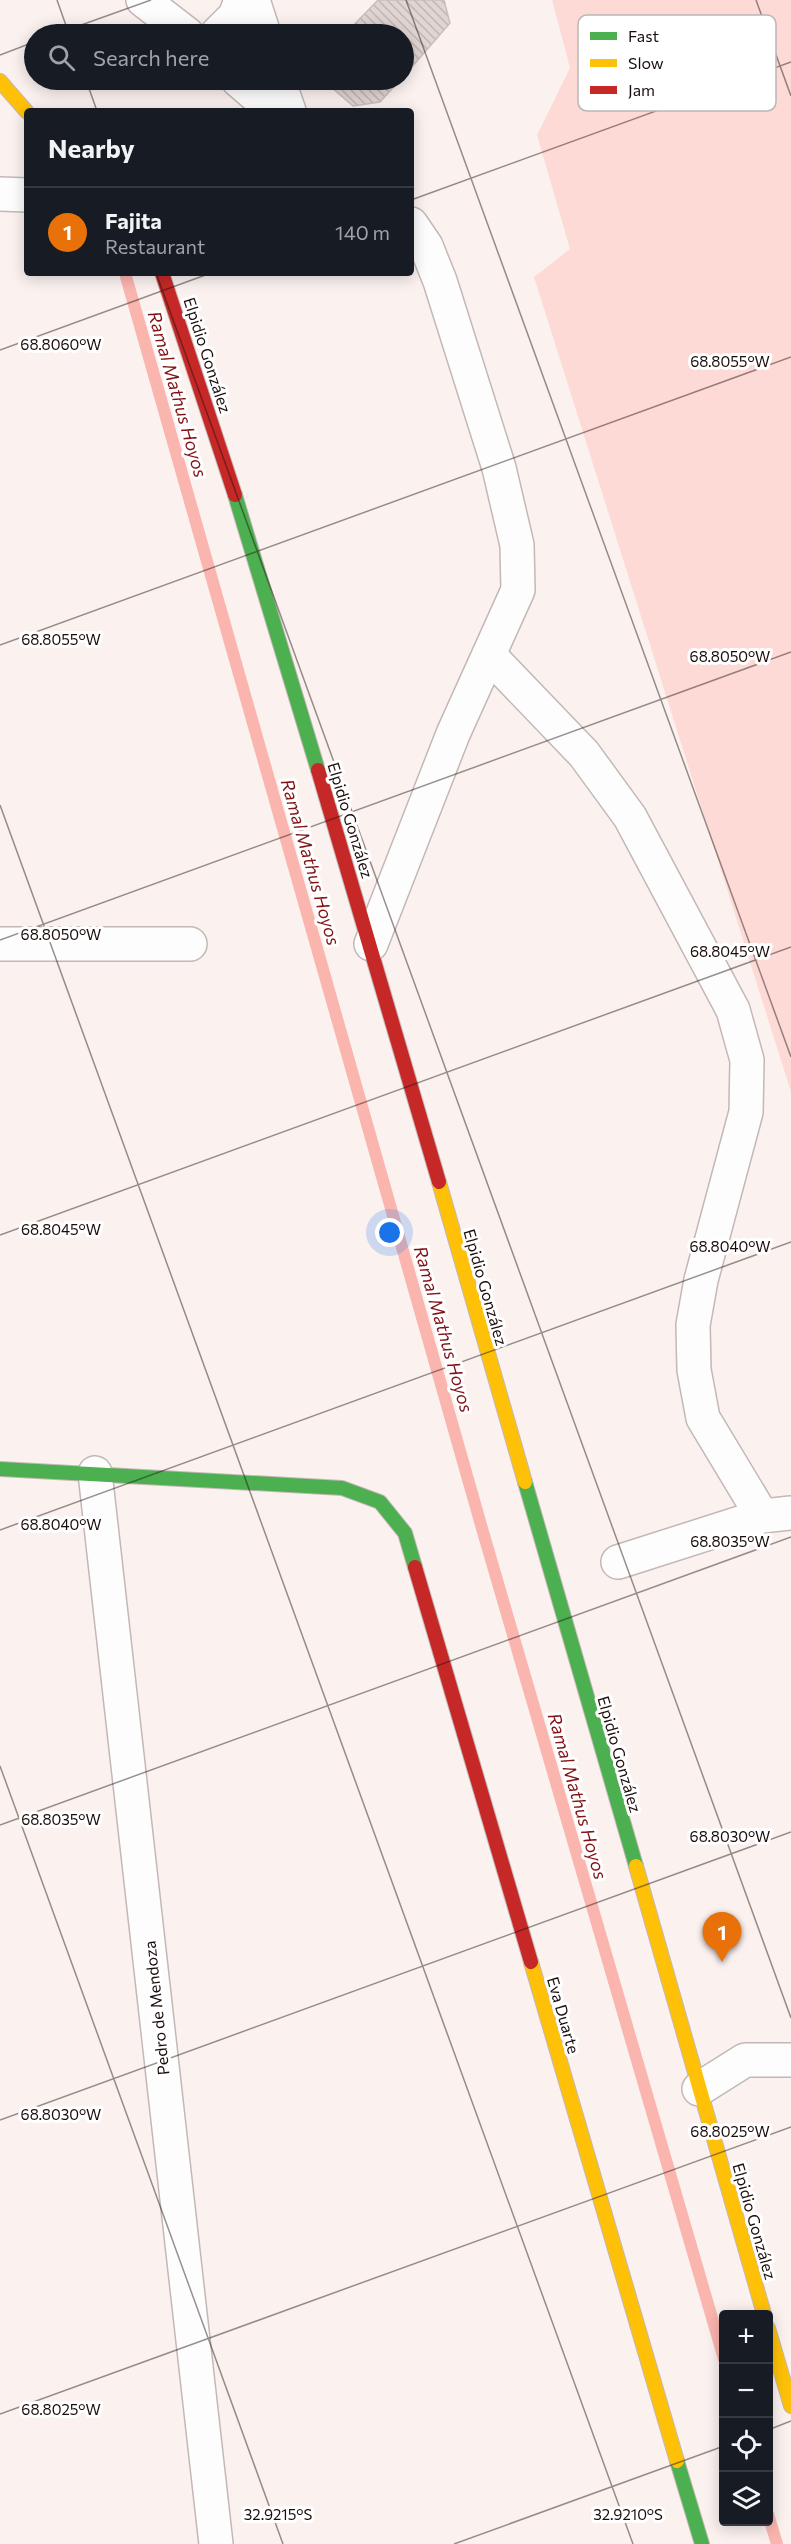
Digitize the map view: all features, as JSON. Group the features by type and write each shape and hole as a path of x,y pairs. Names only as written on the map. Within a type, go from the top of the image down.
{"main road":[{"path":"0,81 24,109"},
{"name":"Elpidio González","path":"163,276 226,466 371,944 764,2310"},
{"path":"0,1469 95,1473"},
{"name":"Eva Duarte","path":"95,1473 342,1488 380,1502 405,1533 702,2544"},
{"path":"773,2345 791,2406"}],"street":[{"path":"143,0 174,24"},
{"path":"227,24 235,16 241,0"},
{"path":"252,0 260,24"},
{"path":"250,90 271,108"},
{"path":"282,90 288,108"},
{"path":"0,194 24,195"},
{"path":"371,944 453,734 518,590 517,545 499,468 440,281 426,246 414,228"},
{"path":"489,655 584,754 630,817 733,1010 747,1059 746,1112 701,1280 693,1324 694,1370 703,1418 777,1515 618,1562"},
{"path":"0,944 190,944"},
{"name":"Pedro de Mendoza","path":"95,1473 216,2544"},
{"path":"699,2089 745,2060 791,2060"}],"shaded area":[{"path":"552,0 791,0 791,1092 534,277 570,249 537,135 570,68"}],"building":[{"path":"378,0 444,0 450,23 414,64 414,24 355,24"},
{"path":"335,90 391,90 380,102 353,106"}],"waterway":[{"name":"Ramal Mathus Hoyos","path":"126,276 481,1525 719,2342"},
{"name":"Ramal Mathus Hoyos","path":"772,2526 777,2544"}],"traffic: fast":[{"path":"235,495 318,770"},
{"path":"0,1469 342,1488 380,1502 405,1533 415,1567"},
{"path":"525,1482 636,1866"},
{"path":"677,2461 702,2544"}],"traffic: slow":[{"path":"0,81 24,109"},
{"path":"439,1182 525,1482"},
{"path":"636,1866 763,2310"},
{"path":"531,1962 677,2461"},
{"path":"773,2345 791,2406"}],"traffic: jam":[{"path":"163,276 235,495"},
{"path":"318,770 439,1182"},
{"path":"415,1567 531,1962"}],"place":[{"name":"Fajita","path":"722,1962"}]}
